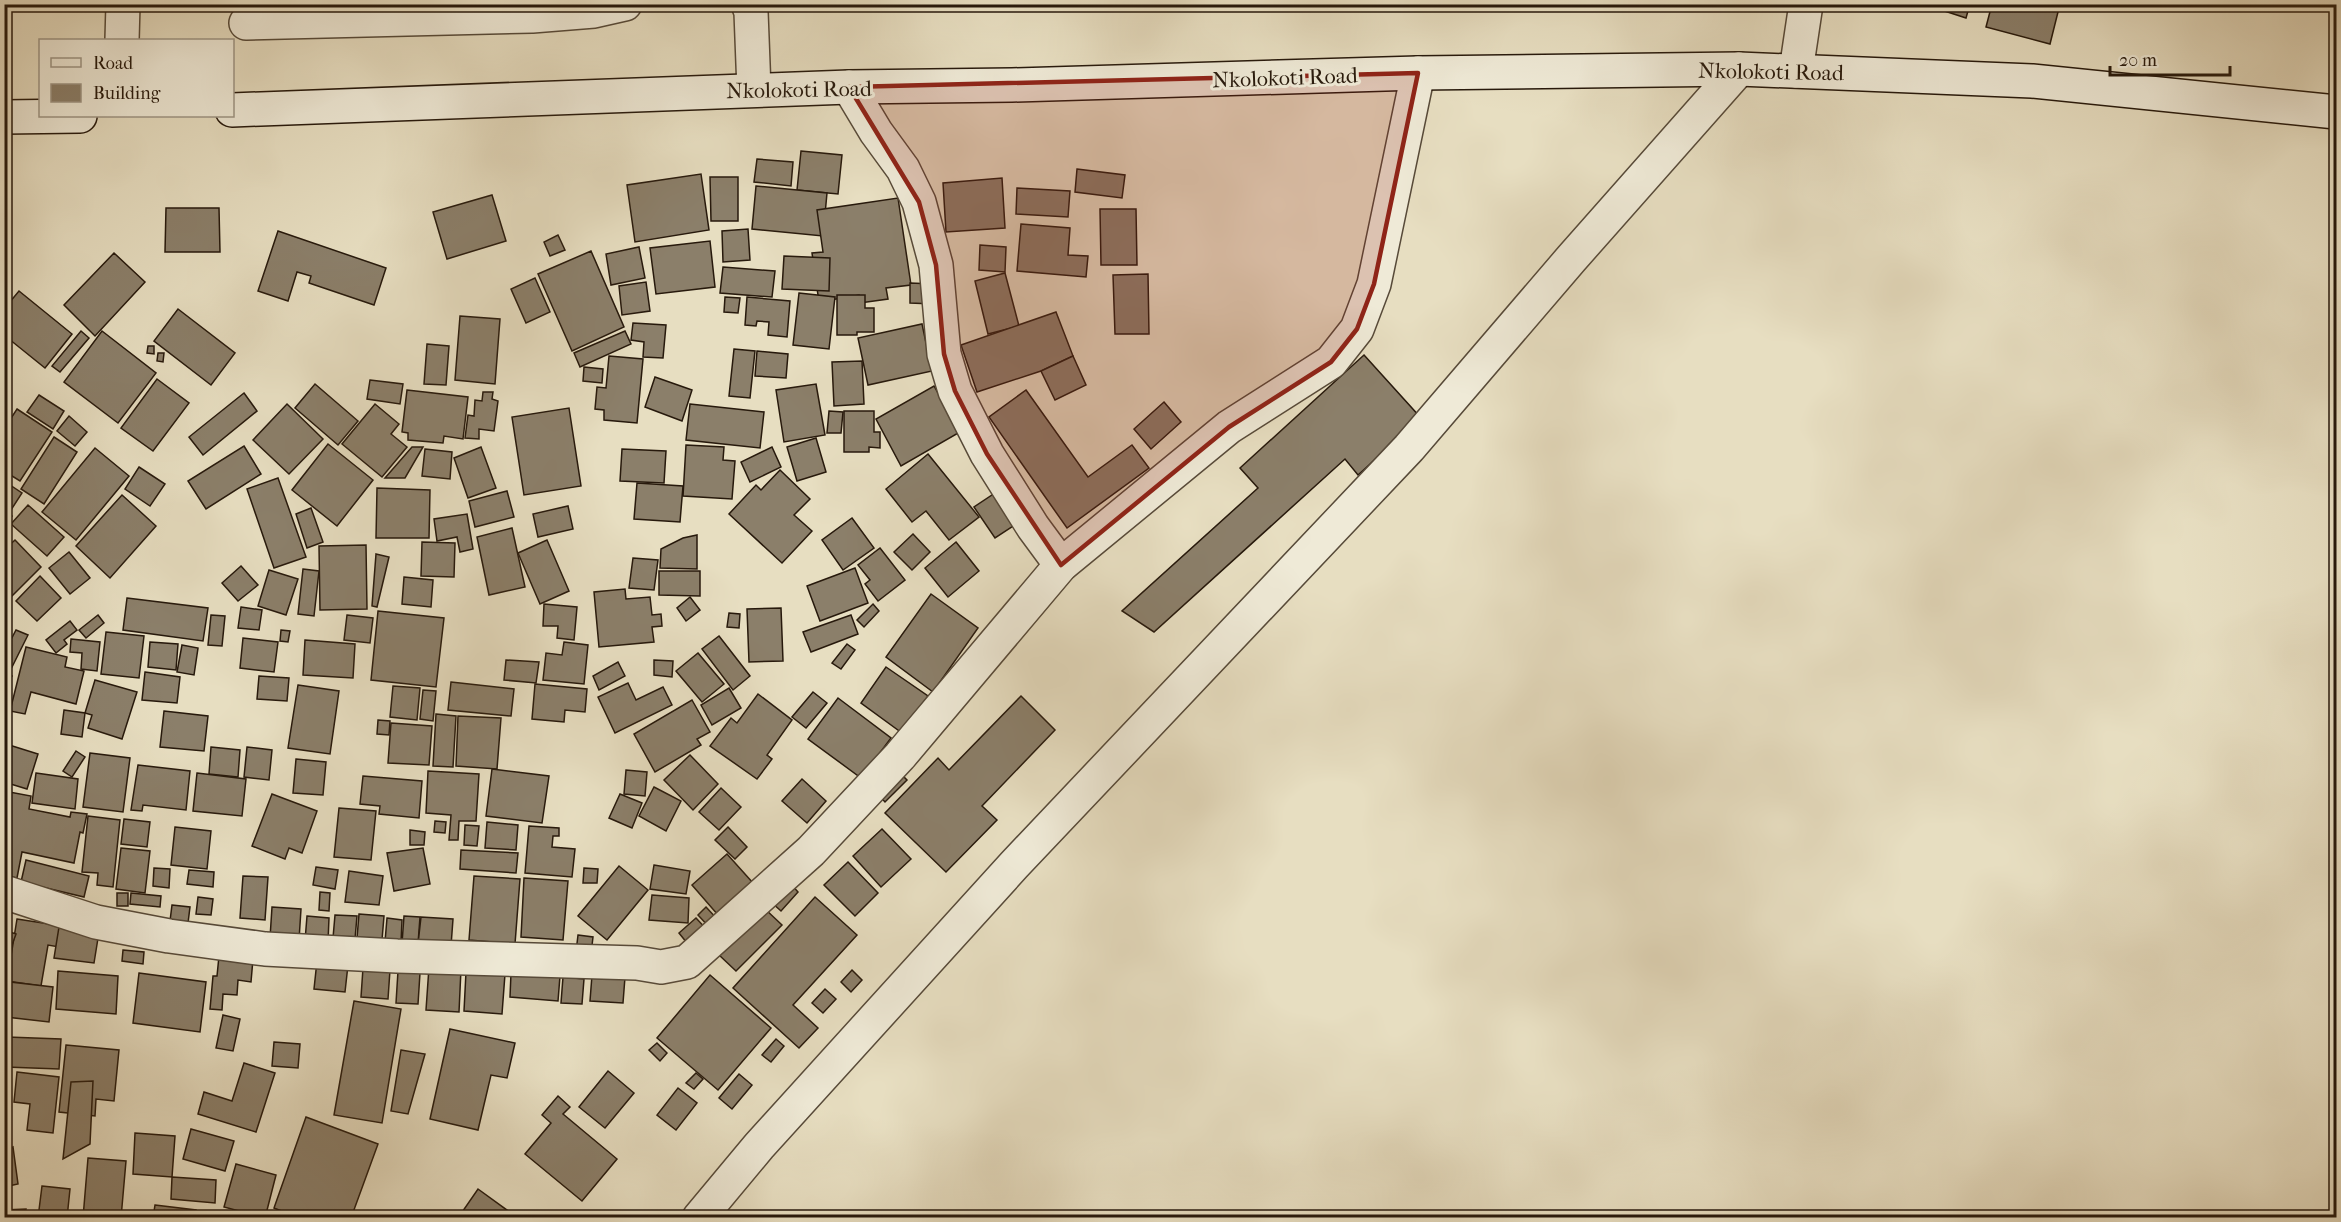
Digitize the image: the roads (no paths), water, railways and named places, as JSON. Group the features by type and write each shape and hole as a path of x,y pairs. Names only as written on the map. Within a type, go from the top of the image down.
{"street":[{"path":"122,39 123,4"},
{"path":"246,23 532,16 594,11 625,4"},
{"path":"748,4 751,12 754,90"},
{"path":"1796,71 1806,4"},
{"path":"699,1218 759,1146 999,882 1409,448 1739,69"},
{"name":"Nkolokoti Road","path":"234,110 849,87 1012,85 1418,73 1739,69 2032,81 2337,112"},
{"path":"4,892 96,922 169,936 265,949 397,956 637,963 661,967 687,962 811,851 900,756 1061,565 1229,427 1331,362 1357,329 1374,284 1418,73"},
{"path":"849,87 876,132 903,170 919,202 936,265 944,354 955,391 987,454 1033,527 1061,565"},
{"path":"4,117 39,117"}]}
